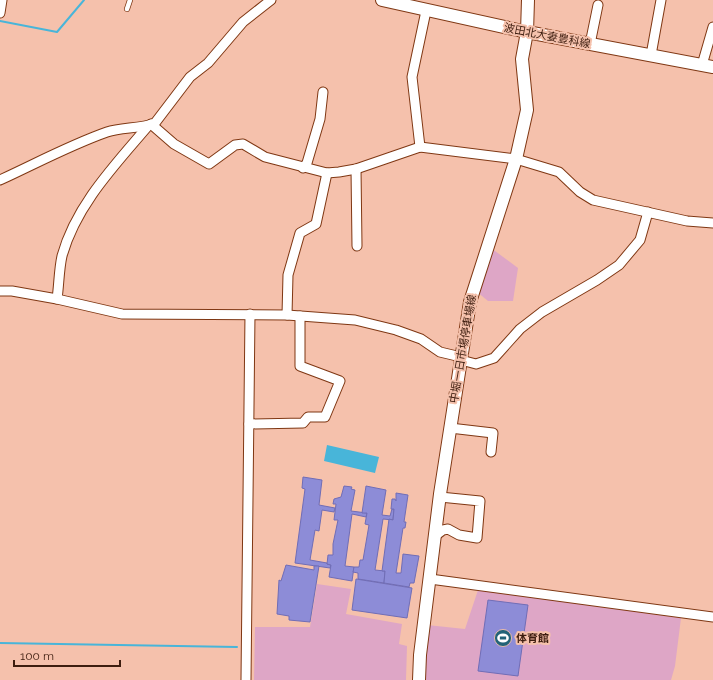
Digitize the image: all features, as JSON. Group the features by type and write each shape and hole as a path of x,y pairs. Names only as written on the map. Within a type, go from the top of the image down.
{"main road":[{"name":"波田北大妻豊科線","path":"382,0 404,3 426,11 527,32 707,66"},
{"name":"中堀一日市場停車場線","path":"419,680 420,655 440,497 470,302 516,159 527,110 522,71 527,32 528,0"}],"street":[{"path":"0,13 2,0"},
{"path":"57,299 62,256 74,225 105,174 150,125 154,123 190,77 208,63 243,22 271,0"},
{"path":"651,55 661,0"},
{"path":"590,44 598,5"},
{"path":"420,147 412,78 426,11"},
{"path":"707,66 713,27"},
{"path":"303,168 307,163 320,119 323,92"},
{"path":"0,180 108,132 150,125 174,144 209,164 236,145 243,144 265,157 327,173 356,169 420,147 516,159 559,172 580,192 593,200 687,221 713,223"},
{"path":"356,169 357,246"},
{"path":"287,315 288,274 300,233 316,224 327,173"},
{"path":"0,291 12,291 57,299 122,314 250,314 355,320 396,330 421,339 440,352 476,364 494,358 520,329 531,320 619,265 640,240 648,212"},
{"path":"246,680 250,314"},
{"path":"249,424 303,423 308,418 324,417 340,381 300,366 300,316"},
{"path":"450,428 493,433 491,452"},
{"path":"435,536 443,530 448,529 459,535 477,538 480,501 440,497"},
{"path":"430,579 713,618"}],"lane":[{"path":"127,9 130,0"}],"shaded area":[{"path":"491,248 518,268 513,301 488,301 476,291"},
{"path":"317,584 351,589 346,614 402,624 399,644 407,646 406,680 254,680 255,627 310,627"},
{"path":"478,590 681,618 675,666 671,680 423,680 427,625 465,629"}],"water":[{"path":"327,445 379,457 375,473 324,461"}],"building":[{"path":"303,477 322,480 319,505 335,508 334,512 322,510 319,531 315,530 310,560 327,563 331,565 330,568 295,563 305,489 302,488"},
{"path":"344,486 352,487 351,489 355,490 351,511 367,513 366,517 352,514 345,566 354,567 352,581 329,577 331,565 327,564 328,555 333,555 333,544 338,520 334,520 336,504 333,504 334,499 341,497"},
{"path":"366,486 386,490 382,515 390,516 392,509 394,509 393,520 383,519 375,570 385,571 384,583 358,579 358,573 353,572 354,567 359,567 360,560 363,560 369,525 365,524 367,513 362,513"},
{"path":"396,493 408,495 404,522 406,522 405,528 403,528 396,573 401,573 403,554 419,556 414,583 410,583 409,587 384,583 385,571 382,571 389,519 393,520 394,509 391,509 392,499 395,499 396,501"},
{"path":"286,565 314,570 314,566 319,566 310,622 289,620 289,616 277,614 279,580 281,581"},
{"path":"356,579 412,588 407,618 352,610"},
{"name":"体育館","path":"488,600 528,605 518,676 478,671"}],"waterway":[{"path":"0,21 57,32 84,0"},
{"path":"0,643 237,647"}],"place":[{"name":"体育館","path":"503,638"}]}
